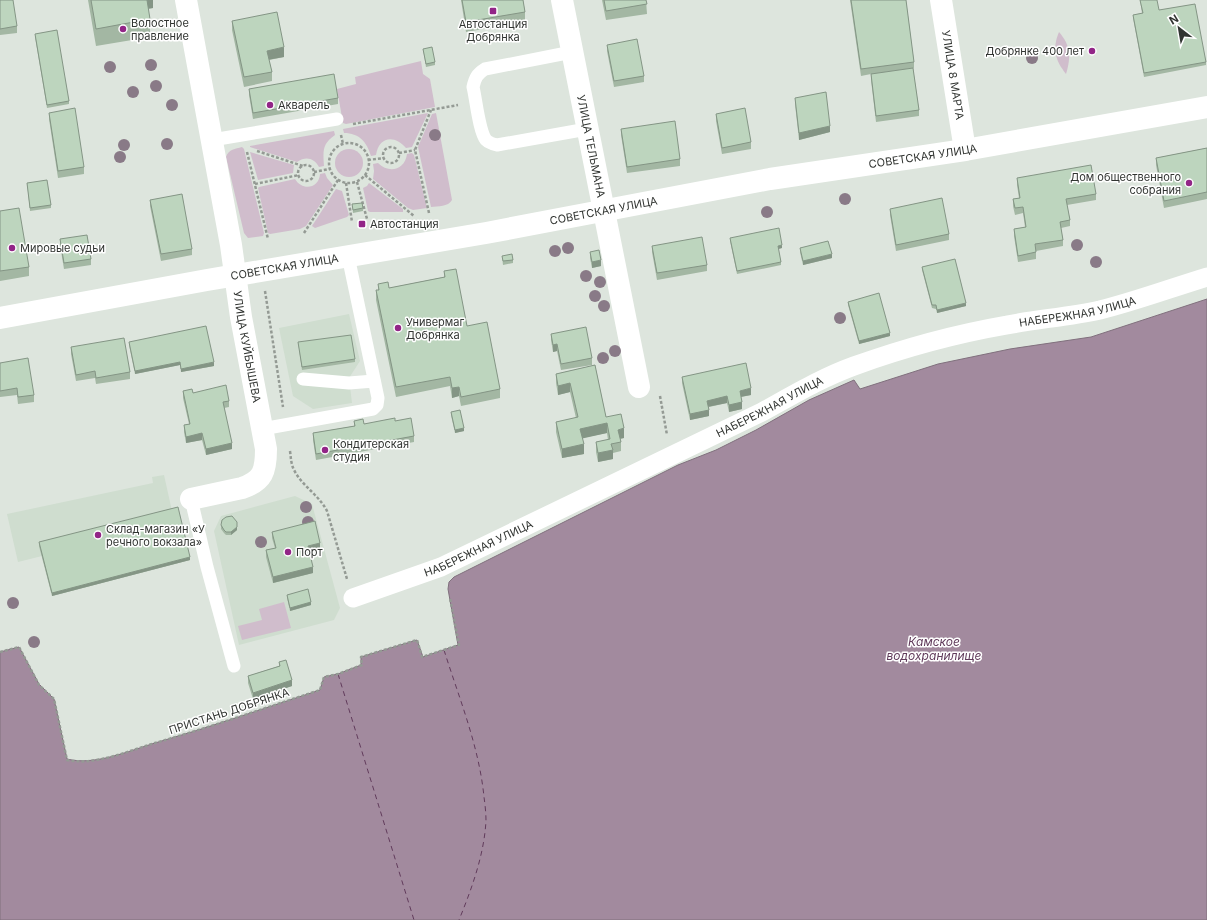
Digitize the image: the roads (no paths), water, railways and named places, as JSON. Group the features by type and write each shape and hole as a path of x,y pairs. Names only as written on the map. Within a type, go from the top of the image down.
{"street":[{"name":"УЛИЦА КУЙБЫШЕВА","path":"186,0 212,140 241,317 266,449 266,461 262,476 257,481 242,488 191,499"},
{"name":"УЛИЦА ТЕЛЬМАНА","path":"562,0 639,387"},
{"name":"УЛИЦА 8 МАРТА","path":"941,0 965,150"},
{"name":"СОВЕТСКАЯ УЛИЦА","path":"0,318 486,233 770,179 965,150 1207,107"},
{"name":"НАБЕРЕЖНАЯ УЛИЦА","path":"352,598 441,566 762,412 820,380 853,366 893,352 965,333 1008,324 1099,310 1140,299 1207,277"}],"lane":[{"path":"572,52 485,69 478,74 474,81 473,87 482,133 486,140 491,144 497,145 587,129"},
{"path":"212,140 342,122"},
{"path":"262,429 373,409 377,405 378,398 348,256"},
{"path":"303,379 349,383 374,381"},
{"path":"191,499 207,567 234,666"}],"water":[{"name":"Камское водохранилище","path":"1207,299 1207,920 0,920 0,652 19,647 39,684 54,699 67,759 88,761 111,757 320,690 324,677 338,674 361,665 361,657 417,640 423,657 458,645 448,589 449,582 454,577 678,465 716,450 756,430 809,400 854,380 860,389 938,364 1010,349 1091,337"}],"place":[{"name":"Автостанция Добрянка","path":"493,11"},
{"name":"Волостное правление","path":"123,29"},
{"name":"Добрянке 400 лет","path":"1092,51"},
{"name":"Акварель","path":"270,105"},
{"name":"Дом общественного собрания","path":"1189,183"},
{"name":"Автостанция","path":"362,224"},
{"name":"Мировые судьи","path":"12,248"},
{"name":"Универмаг Добрянка","path":"398,328"},
{"name":"Кондитерская студия","path":"325,450"},
{"name":"Склад-магазин «У речного вокзала»","path":"98,535"},
{"name":"Порт","path":"288,552"}]}
